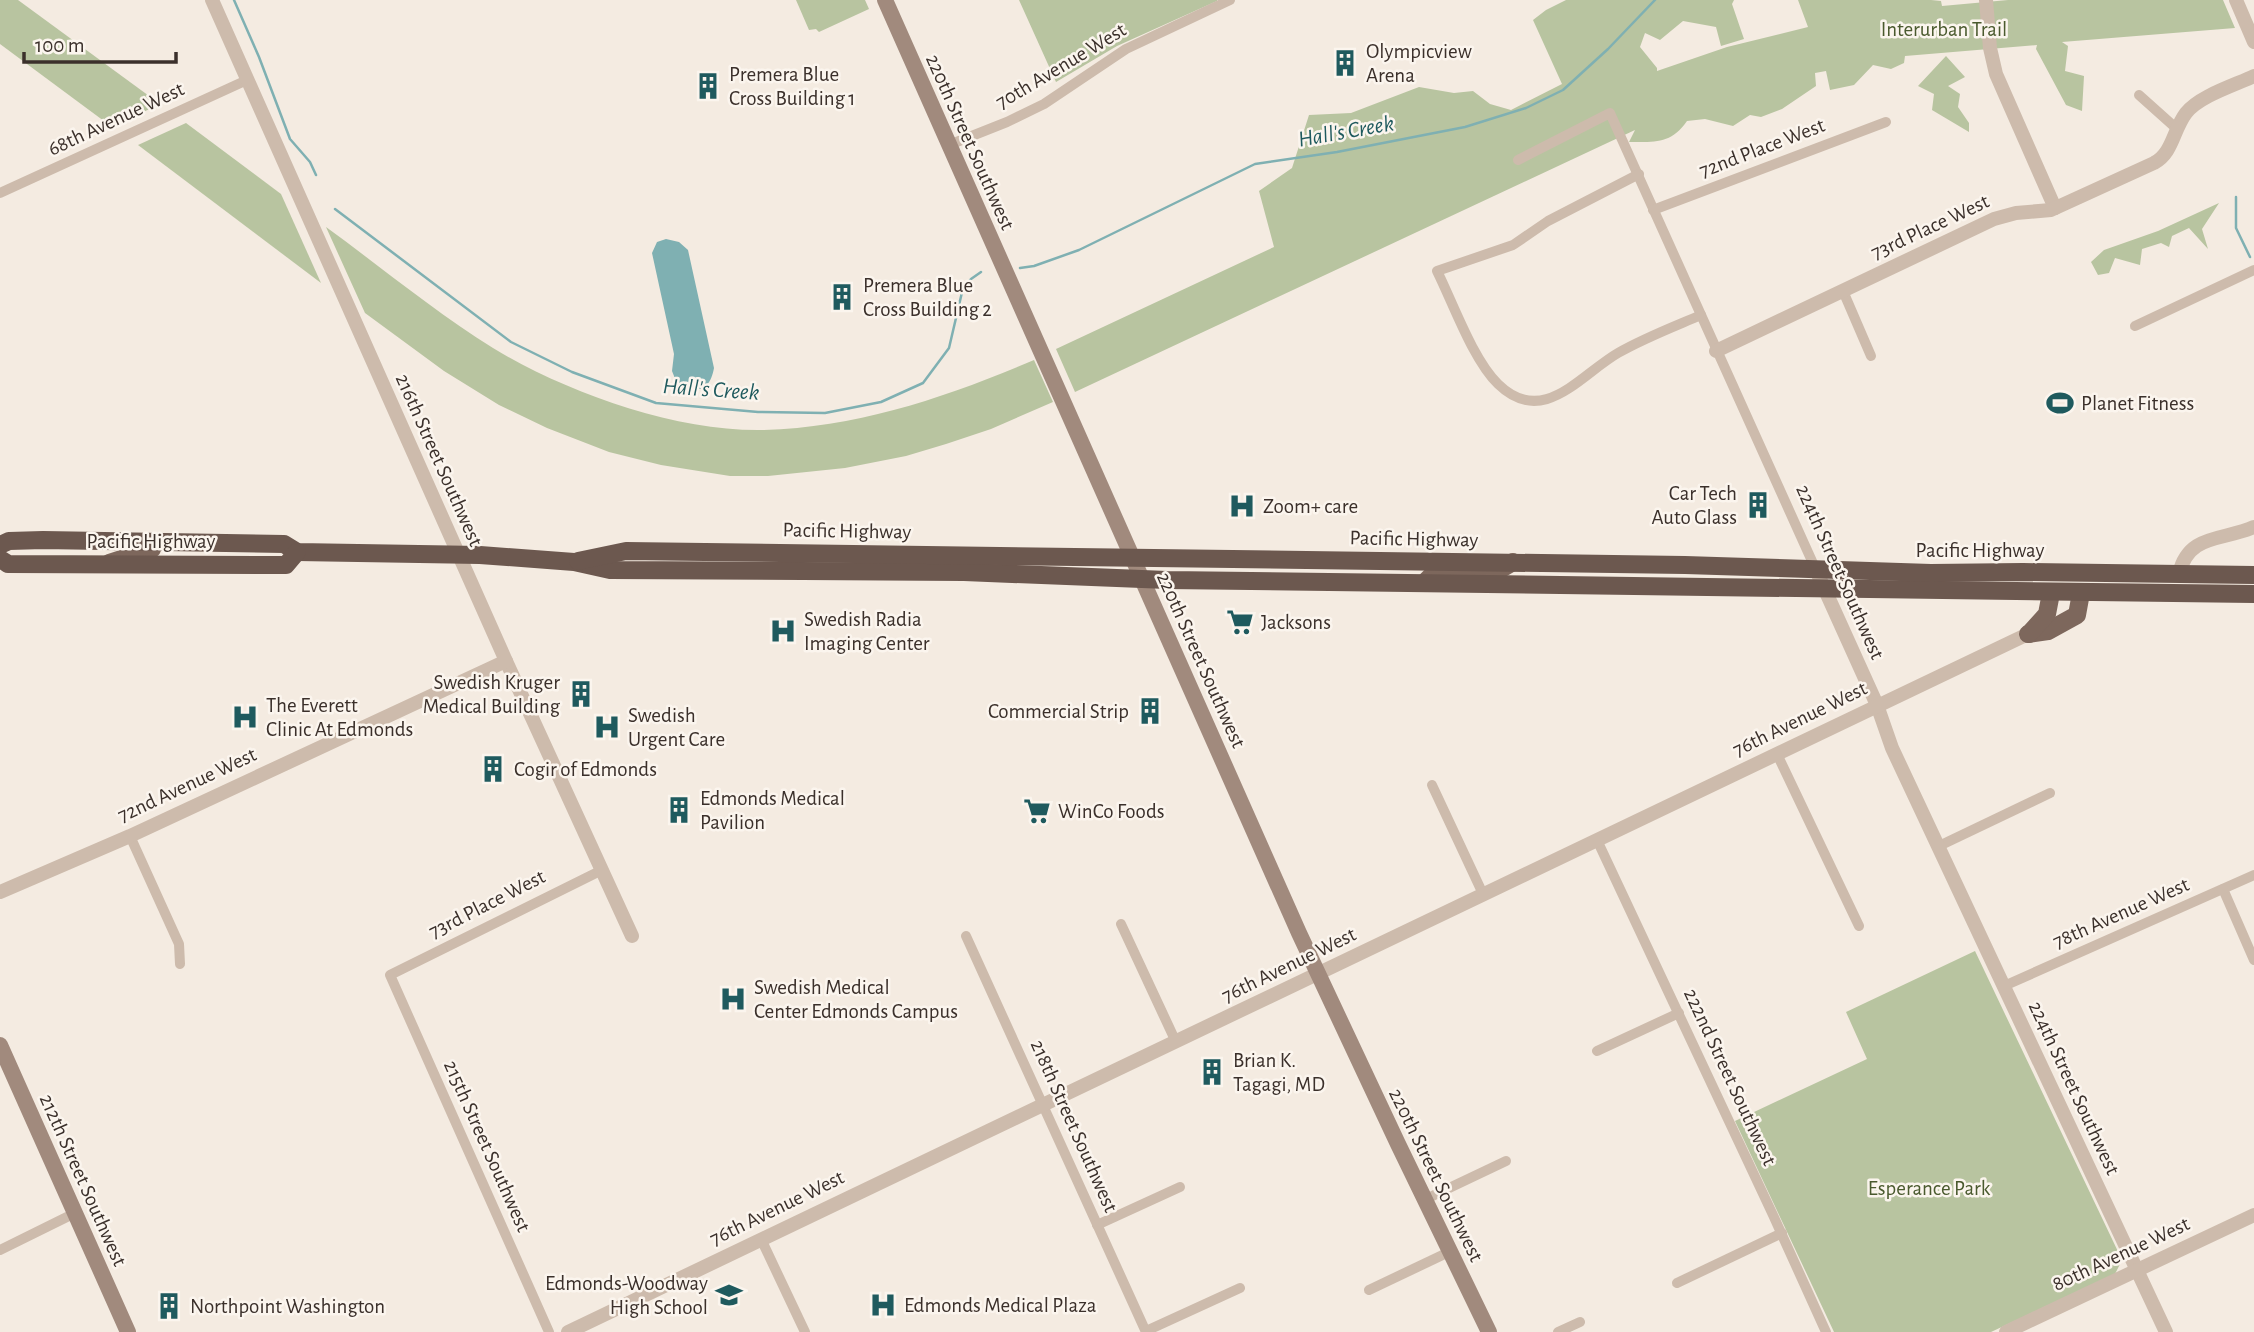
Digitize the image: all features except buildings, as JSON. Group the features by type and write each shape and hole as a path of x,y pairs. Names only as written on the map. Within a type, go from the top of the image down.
{"highway":[{"name":"Pacific Highway","path":"0,545 9,541 43,540 284,544 297,552 459,555 574,562 610,570 964,572 1597,587 1824,587 2051,593 2254,594"},
{"name":"Pacific Highway","path":"574,562 626,551 1513,562 1959,574 2023,572 2254,575"},
{"name":"Pacific Highway","path":"0,559 8,564 286,565 297,552"}],"main road":[{"name":"220th Street Southwest","path":"885,0 1318,975 1489,1332"},
{"path":"109,563 136,553 148,552 154,543"},
{"path":"1425,582 1433,574 1496,572 1513,562"},
{"path":"2028,634 2047,614 2051,593"},
{"path":"2028,634 2048,631 2077,615 2081,593"},
{"name":"212th Street Southwest","path":"0,1045 128,1332"}],"street":[{"name":"216th Street Southwest","path":"212,0 506,661 632,936"},
{"name":"70th Avenue West","path":"948,145 1044,104 1126,49 1230,0"},
{"path":"1986,0 1990,48 1996,74 2055,208"},
{"path":"2235,0 2254,42"},
{"name":"73rd Place West","path":"1716,351 2002,216 2055,208 2159,160 2167,153 2186,113 2197,103 2254,76"},
{"name":"68th Avenue West","path":"0,193 247,80"},
{"path":"2139,95 2177,129"},
{"name":"224th Street Southwest","path":"1518,160 1610,113 1871,690 1892,748 2166,1332"},
{"name":"72nd Place West","path":"1653,210 1886,122"},
{"path":"1639,174 1548,221 1513,245 1437,271 1478,356 1497,383 1514,397 1535,401 1557,396 1573,387 1609,358 1701,315"},
{"path":"2135,326 2254,271"},
{"path":"1843,291 1871,356"},
{"path":"2179,574 2189,550 2212,538 2254,527"},
{"name":"76th Avenue West","path":"568,1332 2028,634"},
{"name":"72nd Avenue West","path":"0,892 130,835 506,661"},
{"path":"1851,718 1861,708 1871,690"},
{"path":"1777,754 1859,926"},
{"path":"1432,785 1483,894"},
{"path":"1938,846 2050,793"},
{"path":"130,835 179,944 180,964"},
{"name":"222nd Street Southwest","path":"1597,840 1826,1332"},
{"name":"73rd Place West","path":"390,975 602,870"},
{"name":"78th Avenue West","path":"2004,986 2254,875"},
{"path":"2223,889 2254,960"},
{"path":"1121,924 1176,1042"},
{"name":"218th Street Southwest","path":"966,936 1146,1332"},
{"name":"215th Street Southwest","path":"390,975 549,1332"},
{"path":"1597,1051 1679,1013"},
{"path":"1426,1199 1506,1161"},
{"path":"1097,1225 1180,1186"},
{"path":"0,1250 75,1213"},
{"name":"80th Avenue West","path":"2006,1332 2254,1215"},
{"path":"1677,1283 1782,1233"},
{"path":"761,1239 805,1332"},
{"path":"1369,1290 1451,1251"},
{"path":"1146,1332 1240,1287"},
{"path":"1558,1332 1580,1321"}],"green space":[{"path":"0,0 18,0 160,104 112,127 0,44"},
{"path":"796,0 865,0 869,9 819,32 816,29 809,30"},
{"path":"1019,0 1217,1 1117,46 1056,82"},
{"name":"Interurban Trail","path":"1566,0 1734,0 1732,4 1744,39 1721,46 1716,27 1683,21 1660,40 1645,33 1640,47 1657,71 1727,47 1808,27 1798,0 1931,0 1941,1 1942,6 2008,0 2223,0 2235,28 2062,42 2068,46 2065,71 2084,76 2082,111 2066,105 2036,49 2037,45 1905,56 1904,63 1891,69 1873,65 1854,85 1830,90 1826,71 1815,73 1816,86 1782,109 1761,117 1750,115 1733,126 1705,119 1687,121 1669,138 1655,141 1629,142 1635,130 1075,392 1056,349 1274,247 1259,191 1292,168 1309,115 1351,113 1419,87 1454,93 1473,91 1490,104 1511,110 1562,84 1533,20"},
{"path":"1946,56 1965,77 1948,86 1960,94 1958,107 1969,123 1969,132 1932,110 1934,94 1918,86"},
{"path":"186,123 281,194 321,283 138,145"},
{"path":"2219,203 2202,229 2208,249 2189,228 2172,236 2169,247 2161,243 2142,249 2140,265 2115,258 2109,273 2098,275 2091,262 2104,250 2158,231"},
{"path":"326,227 471,334 522,365 588,394 660,417 730,429 799,428 834,423 935,398 1034,360 1053,402 991,429 946,444 906,456 845,468 768,476 730,476 661,465 609,452 547,428 499,405 444,371 365,313"},
{"name":"Esperance Park","path":"1975,951 2122,1260 2115,1274 1991,1332 1834,1332 1735,1121 1867,1059 1846,1012"}],"water":[{"path":"666,239 679,242 688,250 714,368 709,382 699,389 688,390 676,381 672,371 674,354 652,253 657,242"}],"waterway":[{"name":"Hall's Creek","path":"234,0 290,139 310,162 316,175"},
{"name":"Hall's Creek","path":"1020,268 1034,266 1079,250 1255,164 1337,152 1465,127 1526,108 1563,90 1608,49 1655,0"},
{"path":"2236,197 2236,228 2250,257"},
{"name":"Hall's Creek","path":"335,209 511,342 572,372 656,403 758,412 825,413 881,402 923,383 949,348 963,288 981,272"}],"place":[{"name":"Olympicview Arena","path":"1345,63"},
{"name":"Premera Blue Cross Building 1","path":"708,86"},
{"name":"Premera Blue Cross Building 2","path":"842,297"},
{"name":"Planet Fitness","path":"2060,403"},
{"name":"Car Tech Auto Glass","path":"1758,505"},
{"name":"Zoom+ care","path":"1242,506"},
{"name":"Jacksons","path":"1240,622"},
{"name":"Swedish Radia Imaging Center","path":"783,631"},
{"name":"Swedish Kruger Medical Building","path":"581,694"},
{"name":"Commercial Strip","path":"1150,711"},
{"name":"The Everett Clinic At Edmonds","path":"245,717"},
{"name":"Swedish Urgent Care","path":"607,727"},
{"name":"Cogir of Edmonds","path":"493,769"},
{"name":"Edmonds Medical Pavilion","path":"679,810"},
{"name":"WinCo Foods","path":"1037,811"},
{"name":"Swedish Medical Center Edmonds Campus","path":"733,999"},
{"name":"Brian K. Tagagi, MD","path":"1212,1072"},
{"name":"Edmonds-Woodway High School","path":"729,1295"},
{"name":"Edmonds Medical Plaza","path":"883,1305"},
{"name":"Northpoint Washington","path":"169,1306"}]}
